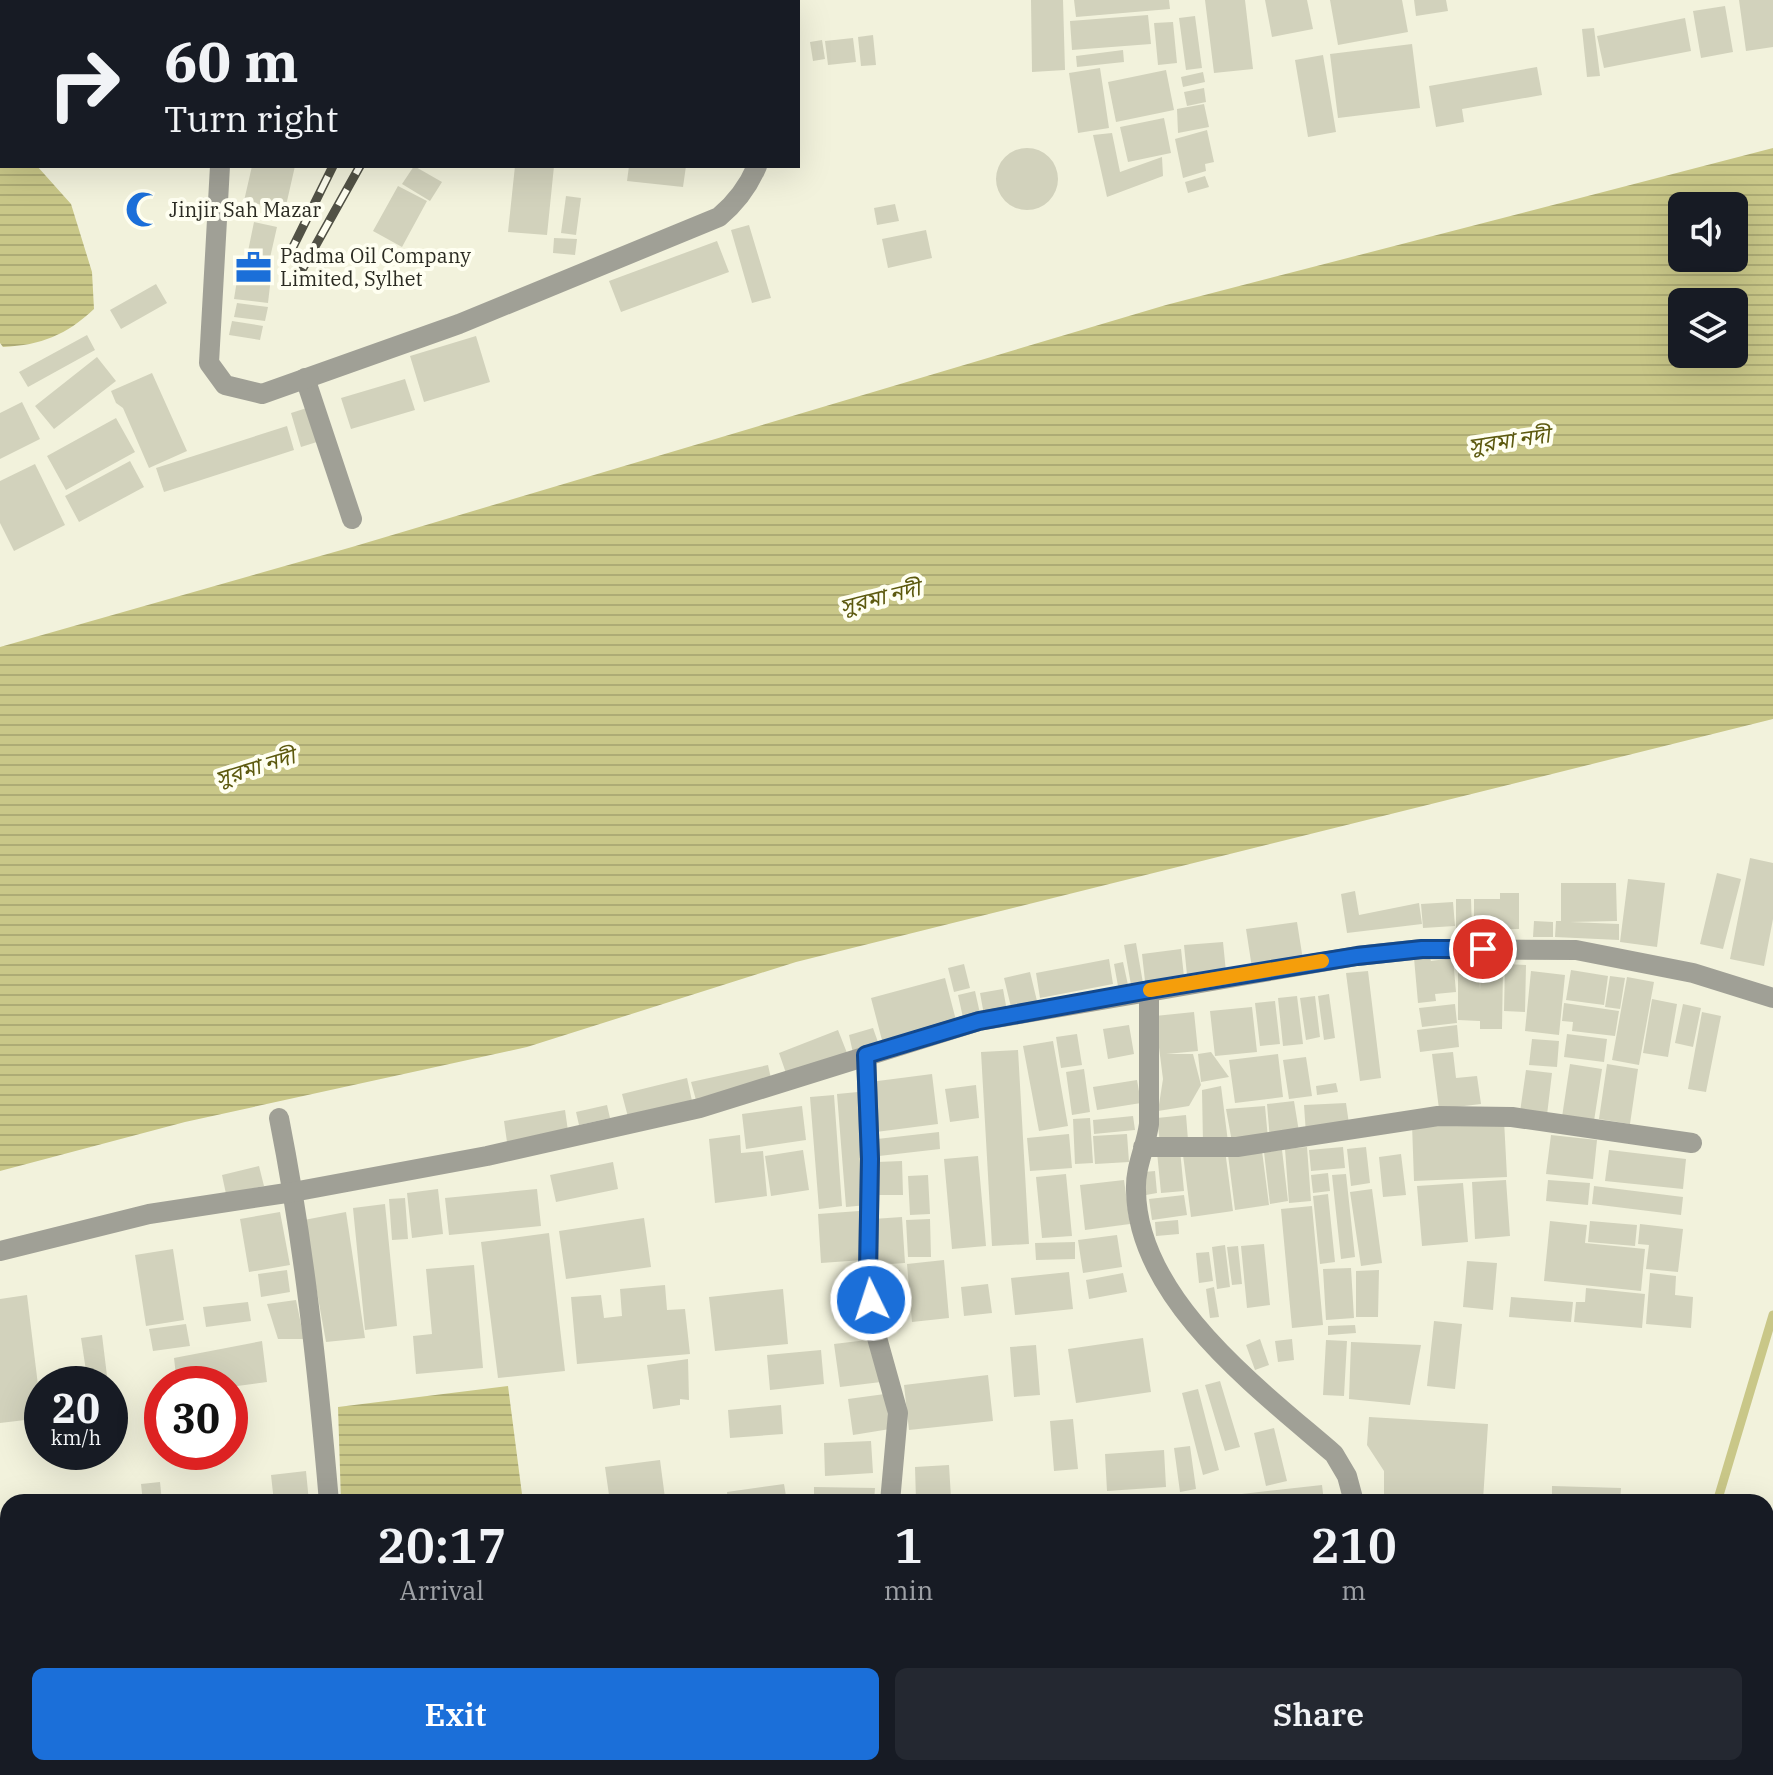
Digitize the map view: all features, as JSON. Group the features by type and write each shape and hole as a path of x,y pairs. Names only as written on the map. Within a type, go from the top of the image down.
{"street":[{"path":"220,168 209,363 225,385 262,394 459,324 719,217 734,204 756,168"},
{"path":"305,378 352,519"},
{"path":"0,1251 149,1214 293,1192 487,1156 700,1108 979,1021 1357,956 1422,949 1576,950 1693,973 1773,998"},
{"path":"1149,990 1149,1124 1137,1168 1135,1193 1144,1238 1162,1281 1185,1313 1216,1349 1334,1454 1347,1476 1352,1494"},
{"path":"866,1055 870,1159 868,1273 874,1327 898,1413 891,1494"},
{"path":"1143,1147 1237,1147 1438,1116 1512,1117 1692,1143"},
{"path":"279,1118 293,1192 321,1410 328,1494"}],"water":[{"name":"সুরমা নদী","path":"1773,148 1773,719 796,962 527,1047 185,1122 0,1171 0,647 352,547 1166,305"},
{"path":"0,168 39,168 71,204 92,272 94,309 73,326 42,341 3,347 0,343"},
{"path":"508,1386 522,1494 341,1494 338,1407"}],"building":[{"path":"1031,0 1063,0 1065,70 1032,72"},
{"path":"1074,0 1169,0 1170,9 1076,17"},
{"path":"1205,0 1245,0 1253,69 1214,73"},
{"path":"1265,0 1307,0 1313,29 1272,37"},
{"path":"1330,0 1402,0 1408,32 1338,45"},
{"path":"1414,0 1446,0 1448,11 1416,16"},
{"path":"1739,0 1773,0 1773,47 1746,51"},
{"path":"1725,6 1733,52 1701,58 1693,11"},
{"path":"1148,15 1151,44 1072,50 1070,21"},
{"path":"1195,16 1202,68 1186,70 1179,18"},
{"path":"1685,18 1691,51 1604,68 1597,36"},
{"path":"1173,22 1177,63 1158,65 1154,23"},
{"path":"1594,28 1600,76 1587,77 1582,29"},
{"path":"873,35 876,65 861,66 858,37"},
{"path":"853,38 856,62 828,65 825,41"},
{"path":"822,40 825,59 813,61 810,42"},
{"path":"1412,44 1420,108 1338,118 1330,54"},
{"path":"1123,50 1124,62 1077,67 1076,56"},
{"path":"1323,55 1336,132 1308,137 1295,60"},
{"path":"1537,67 1542,95 1462,109 1464,122 1436,127 1429,86"},
{"path":"1100,68 1109,128 1078,133 1069,73"},
{"path":"1166,70 1174,110 1116,122 1108,82"},
{"path":"1203,72 1205,82 1183,87 1181,77"},
{"path":"1204,88 1206,102 1187,106 1184,92"},
{"path":"1204,104 1209,127 1178,133 1177,109"},
{"path":"1164,118 1171,153 1128,162 1120,127"},
{"path":"1207,130 1214,162 1205,164 1206,171 1183,178 1175,139"},
{"path":"1112,133 1120,172 1162,157 1163,176 1107,197 1093,135"},
{"path":"1027,148 1049,157 1058,179 1049,201 1027,210 1005,201 996,179 1005,157"},
{"path":"252,168 295,168 285,210 244,201"},
{"path":"413,168 442,182 430,201 402,184"},
{"path":"515,168 554,168 547,235 508,232"},
{"path":"629,168 686,168 683,187 627,181"},
{"path":"1205,176 1209,187 1188,193 1185,182"},
{"path":"398,186 427,201 402,247 373,231"},
{"path":"566,196 581,198 576,235 561,233"},
{"path":"895,204 899,221 877,225 874,208"},
{"path":"254,222 277,227 267,271 245,266"},
{"path":"749,225 771,298 752,303 731,230"},
{"path":"926,230 932,258 888,268 882,239"},
{"path":"554,238 577,239 575,255 553,253"},
{"path":"717,241 729,272 621,312 609,281"},
{"path":"238,274 271,277 268,303 234,299"},
{"path":"156,284 167,303 121,329 110,310"},
{"path":"237,303 268,307 265,321 234,317"},
{"path":"232,321 263,326 260,340 229,335"},
{"path":"87,335 95,350 28,387 19,372"},
{"path":"476,336 490,382 424,402 410,356"},
{"path":"97,357 116,381 54,429 35,406"},
{"path":"152,373 187,451 149,468 123,408 116,403 111,391"},
{"path":"405,379 415,410 351,429 341,398"},
{"path":"22,402 40,439 0,459 0,413"},
{"path":"310,407 320,441 301,447 291,413"},
{"path":"116,418 135,452 66,490 47,456"},
{"path":"287,426 294,450 164,492 156,468"},
{"path":"130,461 144,487 79,522 65,496"},
{"path":"35,464 65,525 14,551 0,523 0,481"},
{"path":"1750,858 1773,863 1773,919 1764,966 1730,959"},
{"path":"1717,873 1741,879 1723,949 1700,944"},
{"path":"1628,879 1665,883 1657,947 1620,942"},
{"path":"1561,883 1616,883 1617,921 1570,922 1619,924 1619,940 1555,937 1556,921 1561,921"},
{"path":"1355,891 1359,915 1419,903 1422,924 1347,933 1341,894"},
{"path":"1500,893 1519,893 1519,929 1474,930 1474,899 1500,899"},
{"path":"1456,899 1471,899 1472,928 1456,928"},
{"path":"1453,902 1455,926 1423,928 1421,904"},
{"path":"1534,921 1553,922 1553,937 1533,937"},
{"path":"1297,922 1303,960 1252,968 1246,929"},
{"path":"1223,942 1226,972 1187,975 1184,945"},
{"path":"1136,943 1143,983 1131,985 1124,945"},
{"path":"1181,949 1184,977 1145,981 1142,954"},
{"path":"1429,956 1431,961 1453,958 1456,992 1435,994 1436,1001 1418,1003 1414,958"},
{"path":"1109,959 1113,984 1040,998 1036,973"},
{"path":"1123,962 1128,985 1118,986 1114,964"},
{"path":"964,964 970,988 954,992 948,968"},
{"path":"1505,964 1526,965 1525,1012 1504,1011"},
{"path":"1481,967 1503,968 1502,1029 1480,1029 1480,1021 1458,1020 1458,969 1479,968 1480,990"},
{"path":"1571,970 1608,976 1604,1005 1566,1000"},
{"path":"1368,971 1381,1078 1360,1081 1346,973"},
{"path":"1531,971 1565,975 1559,1035 1525,1031"},
{"path":"1030,972 1037,1001 1011,1007 1004,978"},
{"path":"1610,976 1625,978 1620,1009 1605,1007"},
{"path":"1627,977 1654,982 1639,1065 1612,1060"},
{"path":"945,978 957,1024 883,1044 871,998"},
{"path":"1003,989 1007,1011 984,1015 980,993"},
{"path":"975,991 981,1018 964,1022 958,995"},
{"path":"1329,994 1335,1038 1324,1040 1318,996"},
{"path":"1297,996 1303,1044 1283,1046 1278,998"},
{"path":"1315,996 1320,1037 1306,1040 1300,998"},
{"path":"1652,999 1677,1004 1668,1057 1643,1053"},
{"path":"1275,1001 1280,1044 1260,1046 1255,1003"},
{"path":"1564,1003 1619,1011 1615,1036 1572,1031 1573,1022 1562,1021"},
{"path":"1455,1004 1457,1023 1422,1027 1419,1008"},
{"path":"1683,1004 1701,1008 1693,1047 1675,1043"},
{"path":"1252,1007 1257,1052 1215,1056 1210,1011"},
{"path":"1194,1012 1198,1051 1166,1054 1193,1054 1201,1085 1189,1106 1158,1111 1163,1079 1155,1016"},
{"path":"1702,1012 1721,1016 1706,1092 1688,1089"},
{"path":"1129,1025 1134,1054 1108,1059 1103,1029"},
{"path":"1457,1025 1459,1047 1420,1052 1417,1030"},
{"path":"873,1028 879,1045 853,1053 849,1035"},
{"path":"838,1030 847,1053 787,1076 779,1053"},
{"path":"1077,1034 1082,1065 1061,1068 1056,1037"},
{"path":"1567,1034 1607,1039 1604,1062 1564,1057"},
{"path":"1532,1039 1559,1041 1557,1067 1529,1065"},
{"path":"1053,1041 1068,1126 1039,1131 1023,1046"},
{"path":"1018,1050 1029,1244 992,1246 981,1052"},
{"path":"1211,1052 1229,1077 1201,1082 1198,1054"},
{"path":"1453,1052 1456,1078 1477,1076 1481,1104 1439,1109 1432,1054"},
{"path":"1278,1054 1283,1097 1235,1103 1229,1060"},
{"path":"1306,1057 1312,1096 1289,1099 1283,1060"},
{"path":"1570,1064 1602,1069 1594,1121 1562,1117"},
{"path":"1607,1064 1638,1069 1630,1124 1599,1119"},
{"path":"768,1065 772,1083 696,1100 691,1082"},
{"path":"1084,1069 1090,1112 1072,1115 1066,1072"},
{"path":"1526,1070 1552,1073 1547,1115 1520,1112"},
{"path":"932,1074 938,1124 876,1132 870,1082"},
{"path":"687,1078 692,1101 628,1117 622,1094"},
{"path":"1137,1080 1141,1103 1097,1110 1093,1087"},
{"path":"1336,1083 1338,1092 1317,1095 1316,1086"},
{"path":"976,1085 979,1118 950,1122 945,1089"},
{"path":"1221,1086 1228,1142 1203,1144 1202,1090"},
{"path":"858,1092 867,1205 846,1207 837,1094"},
{"path":"834,1095 842,1206 819,1209 810,1097"},
{"path":"1294,1101 1300,1138 1270,1140 1267,1104"},
{"path":"1346,1103 1350,1131 1306,1134 1304,1105"},
{"path":"607,1105 610,1118 579,1125 576,1112"},
{"path":"802,1106 806,1140 746,1149 742,1114"},
{"path":"1265,1106 1268,1139 1232,1142 1226,1109"},
{"path":"565,1110 568,1131 507,1142 504,1121"},
{"path":"1186,1115 1188,1140 1160,1143 1157,1118"},
{"path":"1133,1116 1135,1130 1094,1134 1093,1120"},
{"path":"1090,1118 1093,1163 1075,1164 1073,1119"},
{"path":"1504,1120 1507,1177 1414,1181 1412,1124"},
{"path":"939,1132 940,1149 879,1156 877,1139"},
{"path":"1069,1134 1072,1168 1030,1171 1027,1138"},
{"path":"1127,1134 1129,1162 1095,1164 1093,1136"},
{"path":"740,1135 741,1153 763,1151 767,1196 715,1203 709,1139"},
{"path":"1551,1135 1597,1140 1593,1179 1546,1174"},
{"path":"1307,1147 1311,1201 1289,1203 1285,1149"},
{"path":"1343,1147 1345,1168 1311,1171 1309,1150"},
{"path":"1366,1147 1370,1183 1351,1186 1347,1149"},
{"path":"803,1150 809,1190 771,1196 765,1156"},
{"path":"1180,1150 1184,1191 1161,1193 1157,1152"},
{"path":"1225,1150 1233,1211 1191,1217 1183,1155"},
{"path":"1282,1150 1288,1201 1270,1204 1264,1152"},
{"path":"1609,1150 1686,1159 1683,1189 1605,1181"},
{"path":"1262,1151 1269,1205 1235,1210 1228,1155"},
{"path":"1401,1154 1406,1195 1383,1197 1379,1157"},
{"path":"978,1156 986,1246 952,1249 944,1159"},
{"path":"902,1161 903,1195 878,1195 877,1162"},
{"path":"613,1162 618,1189 556,1202 550,1175"},
{"path":"259,1166 264,1186 226,1194 222,1175"},
{"path":"1155,1171 1157,1193 1146,1195 1144,1172"},
{"path":"1328,1173 1330,1191 1313,1193 1311,1175"},
{"path":"1066,1174 1072,1236 1042,1238 1036,1177"},
{"path":"1346,1174 1355,1257 1341,1259 1332,1175"},
{"path":"928,1175 930,1214 910,1215 908,1176"},
{"path":"1124,1180 1130,1224 1085,1230 1080,1185"},
{"path":"1506,1180 1510,1236 1475,1239 1472,1182"},
{"path":"1548,1180 1590,1183 1588,1205 1546,1201"},
{"path":"1463,1183 1468,1242 1422,1246 1417,1186"},
{"path":"1594,1186 1683,1197 1681,1215 1592,1204"},
{"path":"438,1189 443,1234 412,1238 407,1193"},
{"path":"537,1189 541,1226 449,1235 445,1198"},
{"path":"1372,1189 1382,1263 1361,1266 1350,1192"},
{"path":"1328,1194 1335,1262 1320,1264 1313,1196"},
{"path":"1184,1195 1187,1215 1152,1220 1149,1199"},
{"path":"405,1198 408,1239 392,1240 389,1199"},
{"path":"385,1204 397,1326 365,1330 353,1208"},
{"path":"1312,1206 1323,1325 1292,1328 1281,1209"},
{"path":"859,1211 863,1260 821,1263 818,1214"},
{"path":"280,1212 290,1265 249,1272 240,1219"},
{"path":"346,1212 365,1338 326,1342 304,1220"},
{"path":"902,1217 905,1263 876,1265 873,1219"},
{"path":"644,1218 651,1267 566,1279 559,1231"},
{"path":"930,1219 931,1257 908,1257 906,1220"},
{"path":"1178,1220 1179,1234 1156,1236 1155,1222"},
{"path":"1550,1221 1587,1225 1585,1243 1645,1249 1641,1291 1544,1281"},
{"path":"1590,1221 1637,1225 1635,1246 1588,1242"},
{"path":"1640,1224 1683,1229 1678,1272 1646,1269 1649,1245 1638,1244"},
{"path":"549,1233 565,1371 498,1378 481,1242"},
{"path":"1117,1235 1122,1267 1083,1273 1078,1240"},
{"path":"1075,1242 1075,1259 1036,1260 1035,1243"},
{"path":"1264,1244 1270,1305 1247,1308 1241,1246"},
{"path":"1225,1245 1230,1287 1217,1289 1212,1247"},
{"path":"1238,1246 1242,1284 1232,1285 1227,1247"},
{"path":"173,1249 184,1320 146,1326 135,1255"},
{"path":"1209,1252 1213,1281 1199,1283 1196,1253"},
{"path":"944,1260 949,1318 912,1322 907,1264"},
{"path":"1467,1261 1497,1263 1493,1310 1463,1307"},
{"path":"474,1265 483,1368 416,1374 413,1336 432,1334 426,1269"},
{"path":"1351,1268 1354,1318 1326,1320 1323,1269"},
{"path":"287,1270 290,1292 261,1297 258,1274"},
{"path":"900,1270 904,1321 879,1323 875,1272"},
{"path":"1379,1270 1378,1317 1356,1317 1356,1271"},
{"path":"1069,1272 1073,1309 1015,1315 1011,1278"},
{"path":"1123,1273 1127,1292 1089,1299 1086,1280"},
{"path":"1650,1273 1676,1276 1675,1295 1693,1297 1691,1328 1646,1324"},
{"path":"988,1284 992,1313 964,1316 961,1287"},
{"path":"665,1285 667,1310 685,1309 690,1354 577,1364 571,1297 601,1295 604,1318 622,1316 620,1289"},
{"path":"1214,1287 1219,1317 1210,1318 1206,1289"},
{"path":"1586,1288 1645,1294 1642,1328 1574,1322 1576,1302 1585,1302"},
{"path":"783,1289 788,1344 715,1351 709,1297"},
{"path":"27,1295 36,1366 24,1366 24,1420 0,1423 0,1299"},
{"path":"1511,1297 1573,1302 1571,1322 1509,1317"},
{"path":"296,1300 304,1339 278,1339 267,1304"},
{"path":"248,1302 251,1321 206,1327 203,1307"},
{"path":"1434,1321 1462,1324 1455,1389 1427,1386"},
{"path":"186,1324 190,1346 153,1351 149,1329"},
{"path":"1355,1325 1356,1333 1328,1335 1328,1326"},
{"path":"102,1335 106,1366 85,1366 81,1338"},
{"path":"1143,1338 1151,1392 1076,1403 1068,1349"},
{"path":"875,1339 881,1382 840,1387 834,1344"},
{"path":"1260,1339 1269,1365 1255,1370 1246,1345"},
{"path":"1292,1339 1294,1360 1278,1362 1275,1341"},
{"path":"1326,1340 1347,1341 1344,1396 1323,1395"},
{"path":"262,1341 267,1382 248,1385 248,1366 175,1366 174,1358"},
{"path":"1351,1342 1421,1345 1410,1405 1349,1399"},
{"path":"1036,1345 1040,1395 1014,1397 1010,1347"},
{"path":"821,1350 824,1384 770,1390 767,1355"},
{"path":"688,1359 689,1400 680,1399 680,1405 653,1409 647,1365"},
{"path":"988,1375 993,1421 909,1430 904,1385"},
{"path":"1220,1381 1240,1447 1225,1451 1205,1385"},
{"path":"1198,1389 1219,1470 1203,1475 1182,1393"},
{"path":"885,1394 890,1429 853,1435 848,1399"},
{"path":"781,1405 783,1434 730,1438 728,1410"},
{"path":"1369,1417 1488,1424 1483,1494 1384,1494 1384,1471 1367,1445"},
{"path":"1073,1419 1078,1469 1054,1471 1050,1421"},
{"path":"1274,1428 1287,1481 1266,1486 1254,1433"},
{"path":"871,1441 873,1473 825,1476 824,1443"},
{"path":"1190,1446 1196,1489 1180,1492 1174,1448"},
{"path":"1164,1450 1166,1487 1107,1491 1105,1454"},
{"path":"660,1460 664,1494 609,1494 605,1467"},
{"path":"949,1465 951,1494 916,1494 915,1467"},
{"path":"306,1471 308,1494 273,1494 271,1475"},
{"path":"160,1482 161,1494 142,1494 141,1484"},
{"path":"784,1484 786,1494 727,1494"},
{"path":"1322,1485 1323,1494 1242,1494"},
{"path":"1552,1486 1621,1488 1621,1494 1552,1494"},
{"path":"814,1487 875,1488 875,1494 814,1494"}],"waterway":[{"path":"1719,1494 1773,1315"}],"railway":[{"path":"288,257 332,168"},
{"path":"303,268 359,168"}],"slow traffic":[{"path":"1150,990 1322,961"}],"place":[{"name":"Jinjir Sah Mazar","path":"143,210"},
{"name":"Padma Oil Company Limited, Sylhet","path":"254,267"}],"route":[{"path":"871,1300 868,1273 870,1159 866,1055 979,1021 1149,990 1324,960 1422,949 1483,949"}]}
